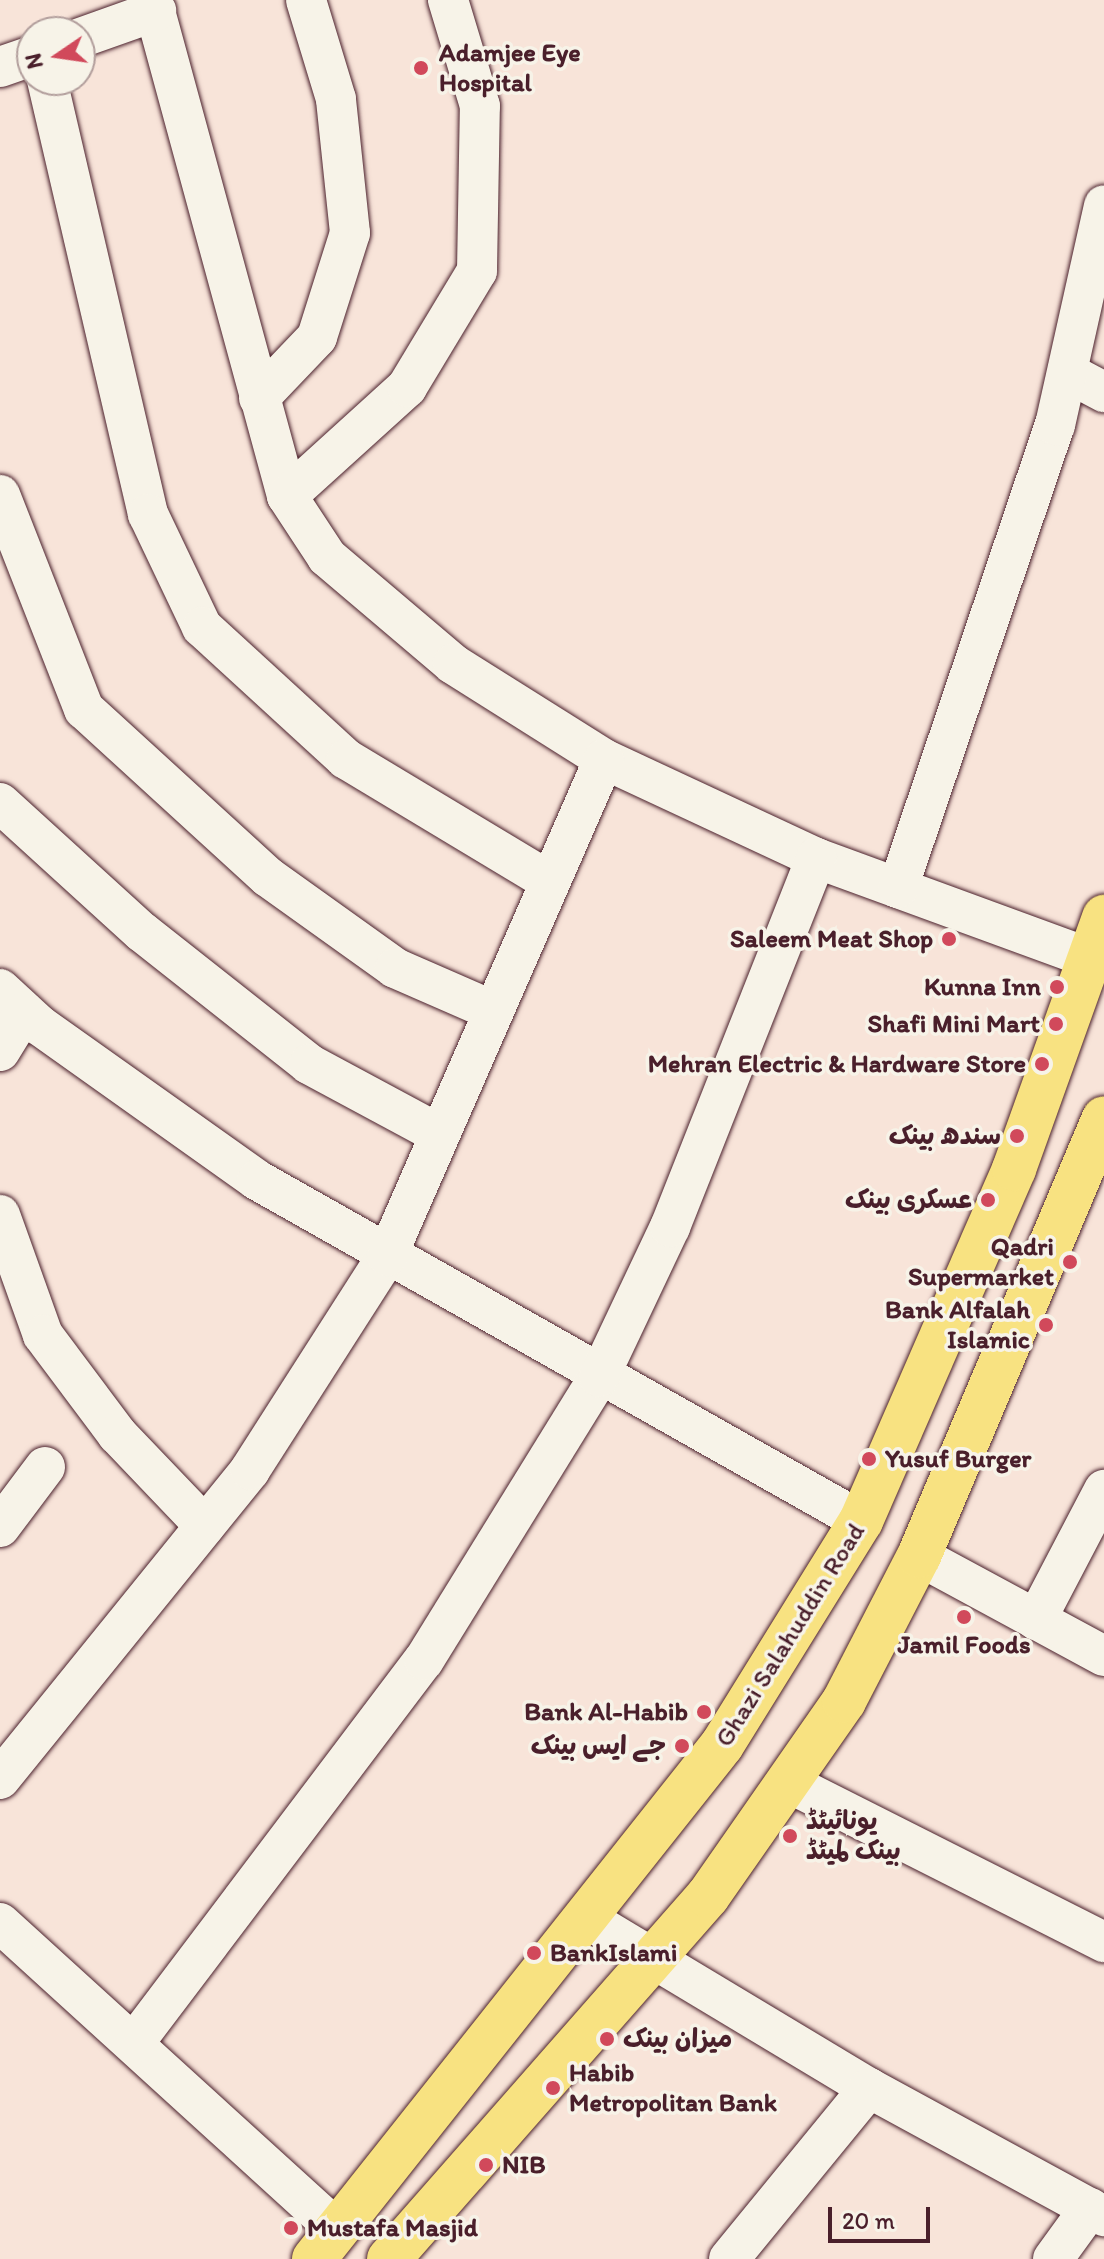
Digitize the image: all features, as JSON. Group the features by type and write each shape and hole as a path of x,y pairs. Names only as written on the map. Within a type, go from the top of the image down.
{"main road":[{"name":"Ghazi Salahuddin Road","path":"326,2245 589,1920 759,1694 861,1521 1014,1169 1087,957 1104,917"},
{"path":"389,2259 708,1896 844,1701 919,1556 1104,1118"}],"street":[{"path":"259,398 317,337 350,233 336,99 306,0"},
{"path":"287,496 407,387 477,271 480,106 448,0"},
{"path":"96,31 154,6 287,496 327,557 453,664 604,759 816,858 1087,957"},
{"path":"51,96 148,514 202,627 346,759 547,880"},
{"path":"898,888 1068,373 1104,205"},
{"path":"1068,373 1104,392"},
{"path":"0,495 84,709 268,877 395,968 491,1010"},
{"path":"0,1779 250,1470 387,1256 547,880 604,759"},
{"path":"0,803 142,932 309,1064 439,1134"},
{"path":"134,2043 424,1660 599,1377 670,1227 816,858"},
{"path":"0,1051 12,1000 257,1180 599,1377 861,1521"},
{"path":"0,1215 43,1335 117,1434 205,1526"},
{"path":"0,1527 45,1467"},
{"path":"1036,1620 1104,1490"},
{"path":"919,1556 1104,1656"},
{"path":"789,1783 1104,1942"},
{"path":"589,1920 650,1960 869,2088 1097,2212 1053,2259"},
{"path":"0,1923 134,2043 326,2245"},
{"path":"729,2259 869,2088"}],"place":[{"name":"Adamjee Eye Hospital","path":"421,68"},
{"name":"Saleem Meat Shop","path":"949,939"},
{"name":"Kunna Inn","path":"1057,987"},
{"name":"Shafi Mini Mart","path":"1056,1024"},
{"name":"Mehran Electric & Hardware Store","path":"1042,1064"},
{"name":"سندھ بینک","path":"1017,1136"},
{"name":"عسکری بینک","path":"988,1200"},
{"name":"Qadri Supermarket","path":"1070,1262"},
{"name":"Bank Alfalah Islamic","path":"1046,1325"},
{"name":"Yusuf Burger","path":"869,1459"},
{"name":"Jamil Foods","path":"964,1617"},
{"name":"Bank Al-Habib","path":"704,1712"},
{"name":"جے ایس بینک","path":"682,1746"},
{"name":"یونائیٹڈ بینک لمیٹڈ","path":"790,1836"},
{"name":"BankIslami","path":"534,1953"},
{"name":"میزان بینک","path":"607,2039"},
{"name":"Habib Metropolitan Bank","path":"553,2088"},
{"name":"NIB","path":"486,2165"},
{"name":"Mustafa Masjid","path":"291,2228"}]}
